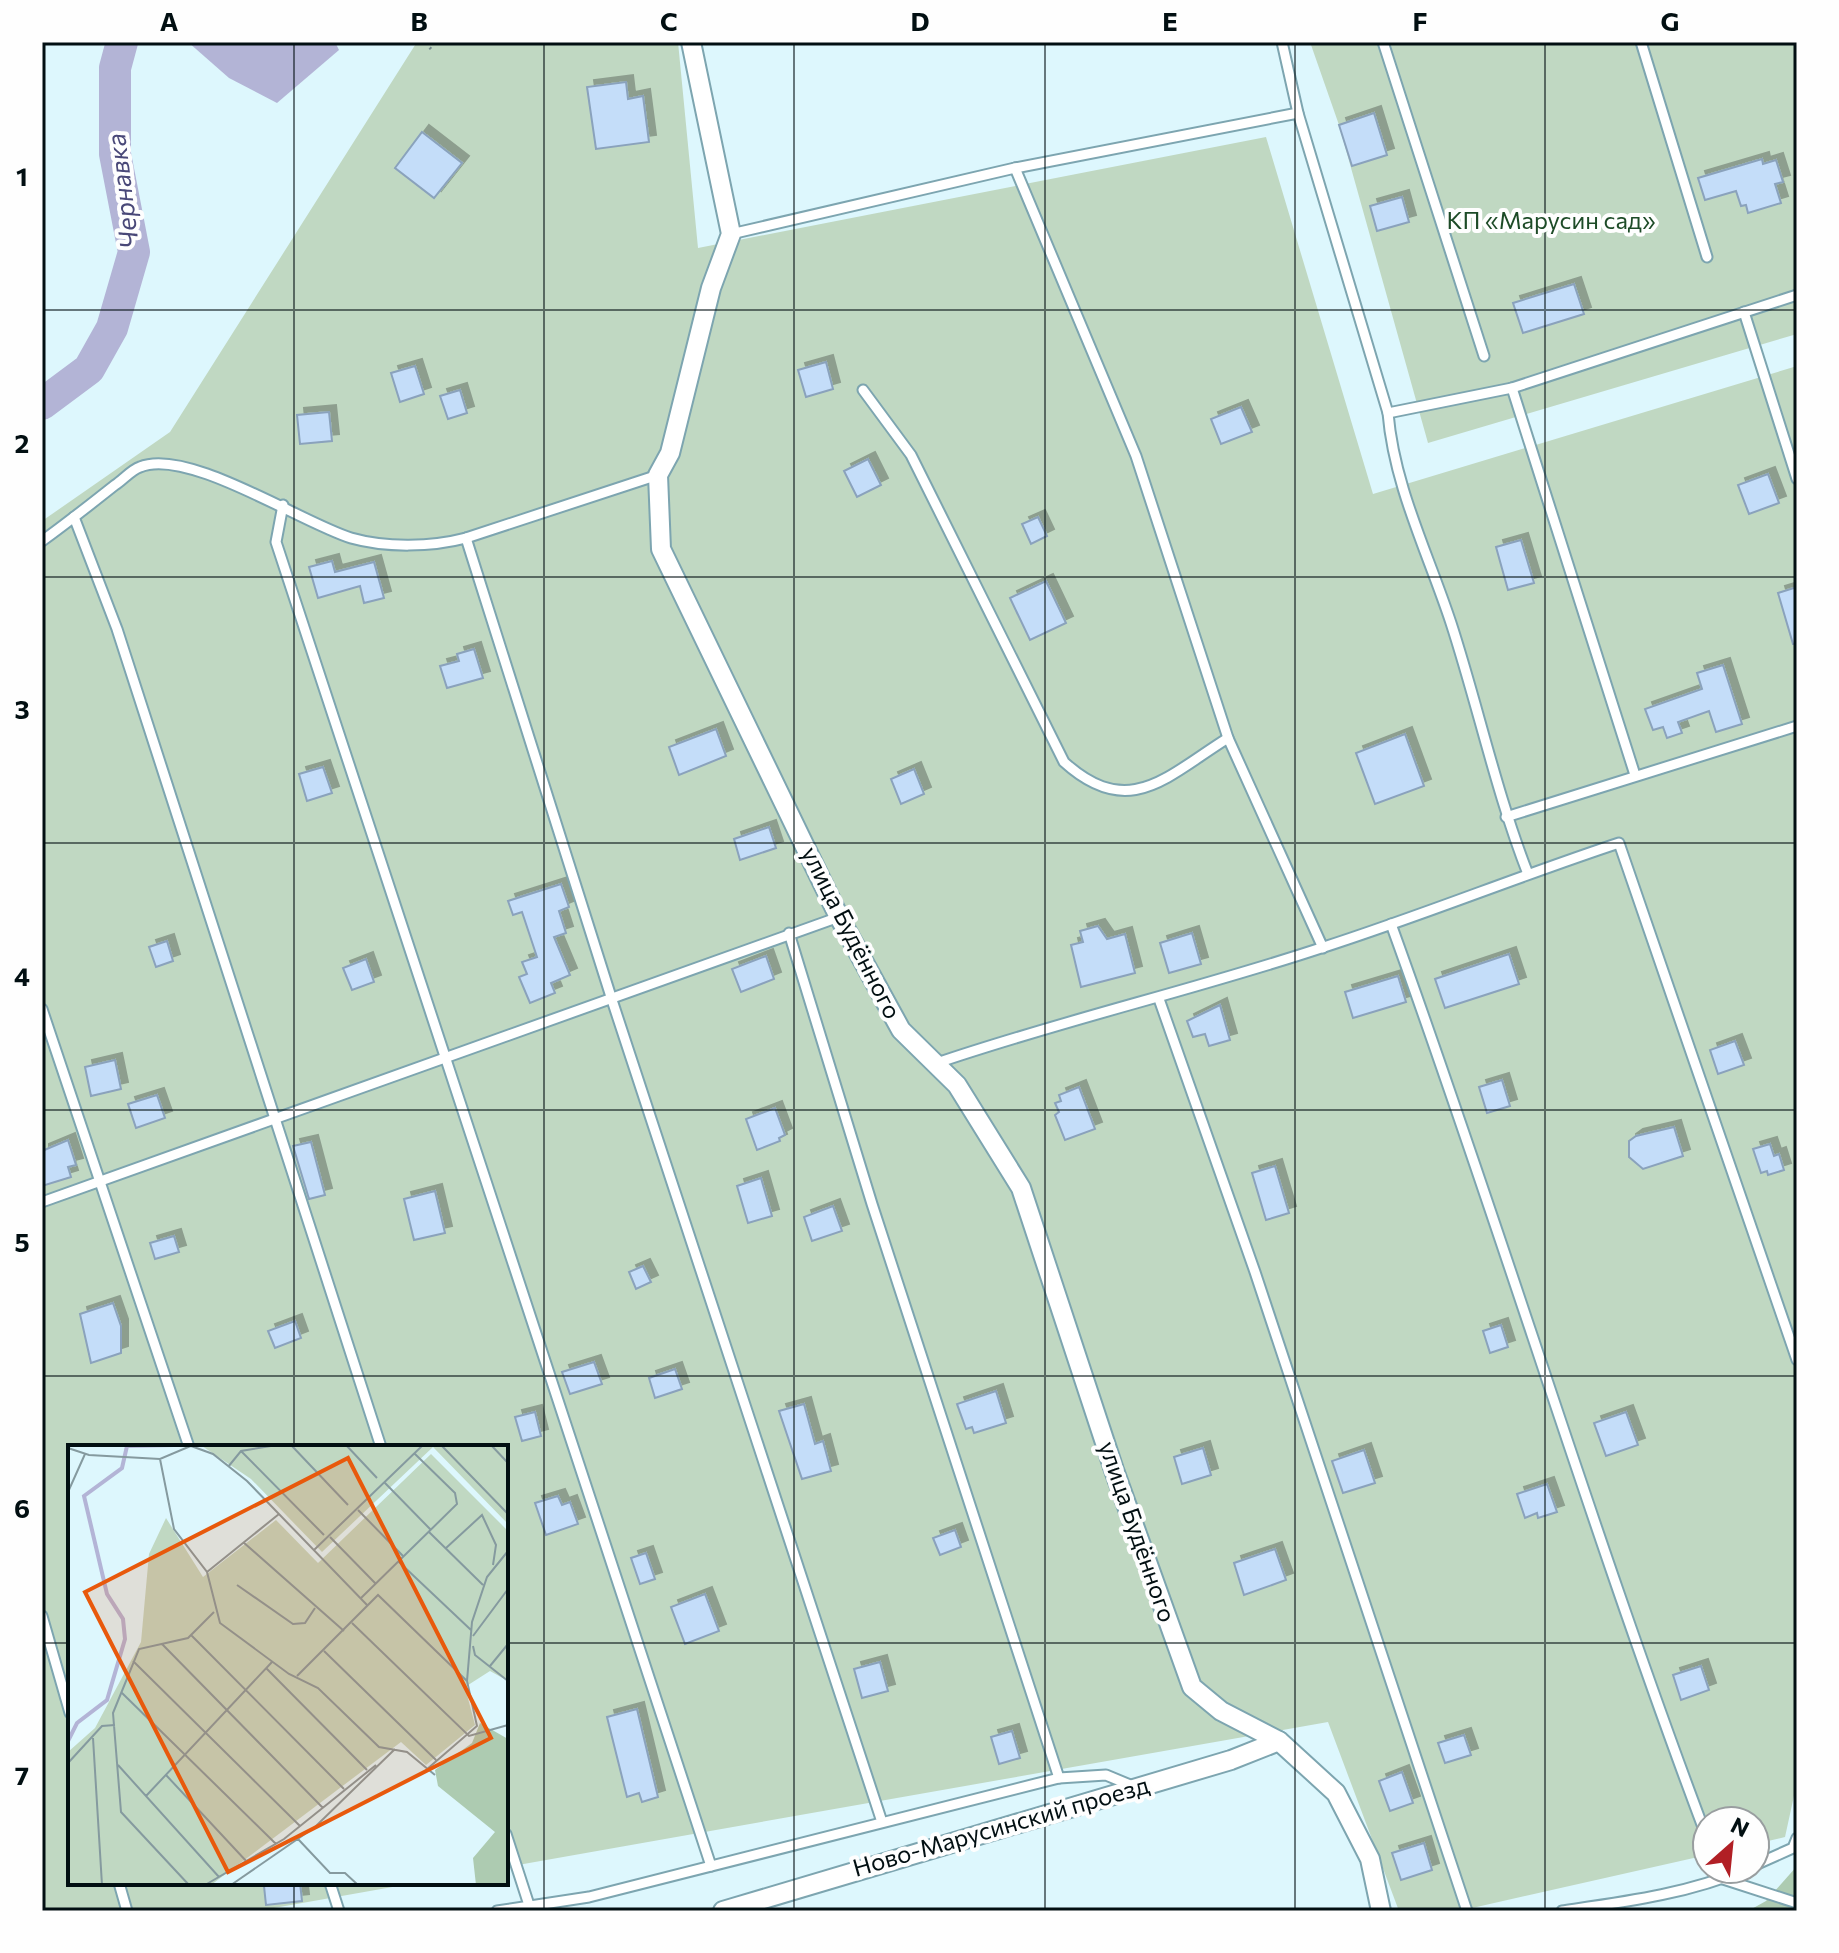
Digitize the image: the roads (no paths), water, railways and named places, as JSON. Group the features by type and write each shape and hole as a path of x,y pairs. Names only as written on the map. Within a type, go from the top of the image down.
{"street":[{"path":"691,42 731,234"},
{"name":"улица Будённого","path":"731,234 711,288 670,453 658,475 661,549 839,917 901,1030 957,1085 1021,1188 1114,1470 1192,1687 1221,1711 1279,1741 1336,1793 1370,1859 1381,1911"},
{"name":"Ново-Марусинский проезд","path":"723,1911 1231,1760 1279,1741"}],"lane":[{"path":"1282,42 1298,113 1388,413 1391,454 1451,624 1506,817 1528,874"},
{"path":"1383,42 1484,356"},
{"path":"1641,42 1707,257"},
{"path":"731,234 1015,168 1298,113"},
{"path":"1015,168 1136,456 1228,738 1323,948"},
{"path":"1388,413 1512,388 1797,295"},
{"path":"1744,312 1797,479"},
{"path":"1512,388 1635,775"},
{"path":"863,390 911,455 1064,762 1082,778 1108,791 1133,792 1228,738"},
{"path":"42,541 140,467 174,462 283,505 308,521 353,539 442,544 658,475"},
{"path":"283,505 276,542 711,1866"},
{"path":"74,517 117,629 380,1445"},
{"path":"466,538 612,1000 882,1822"},
{"path":"1506,817 1797,726"},
{"path":"937,1063 1022,1034 1159,999 1323,948 1619,843 1797,1360"},
{"path":"42,1202 839,917"},
{"path":"1391,924 1520,1295 1638,1651 1695,1805"},
{"path":"789,933 872,1204 1059,1778"},
{"path":"1159,999 1255,1272 1467,1911"},
{"path":"42,1009 102,1180 188,1445"},
{"path":"42,1616 68,1706"},
{"path":"497,1911 589,1897 1059,1778 1106,1775 1137,1787"},
{"path":"1771,1858 1793,1848 1797,1838"},
{"path":"508,1840 529,1905"},
{"path":"120,1885 127,1911"},
{"path":"331,1885 339,1911"},
{"path":"1562,1911 1647,1898 1699,1885"},
{"path":"1742,1885 1797,1903"}],"water":[{"path":"188,42 335,42 339,50 277,103 229,78"}],"waterway":[{"name":"Чернавка","path":"42,404 89,369 112,328 134,252 115,154 115,68 122,42"}],"park label":[{"name":"КП «Марусин сад»","path":"1551,221"}]}
